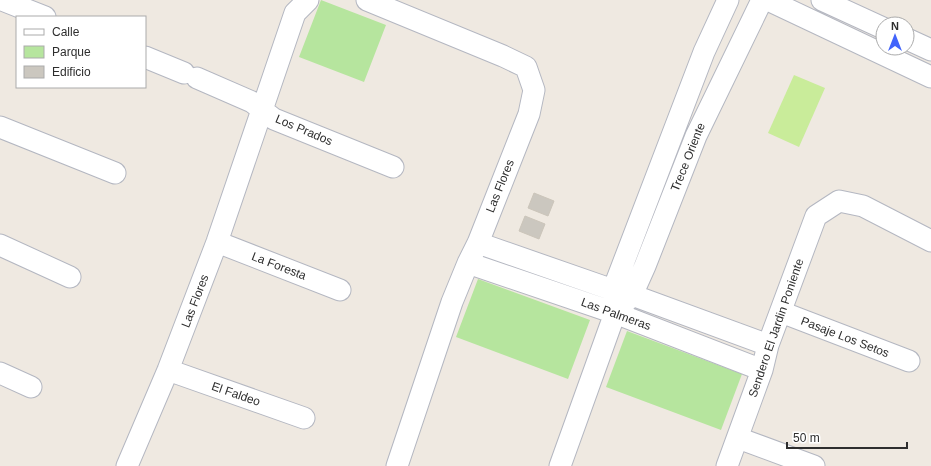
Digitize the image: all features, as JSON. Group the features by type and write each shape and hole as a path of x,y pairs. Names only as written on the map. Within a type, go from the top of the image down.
{"street":[{"path":"2,0 42,16"},
{"name":"Las Flores","path":"127,466 168,370 217,242 295,13 308,0"},
{"name":"Las Flores","path":"367,0 503,56 526,67 534,90 529,114 478,243 452,302 397,466"},
{"name":"Trece Oriente","path":"560,466 622,293 704,52 728,0"},
{"name":"Trece Oriente","path":"622,293 645,266 696,136 762,0"},
{"path":"768,0 931,77"},
{"path":"822,0 875,24"},
{"path":"915,43 931,50"},
{"name":"Los Prados","path":"146,57 252,102 274,119 393,167"},
{"path":"0,127 115,172"},
{"name":"Sendero El Jardin Poniente","path":"727,466 762,370 768,345 816,216 839,201 863,206 931,241"},
{"name":"La Foresta","path":"217,242 340,290"},
{"name":"Las Palmeras","path":"478,243 768,345"},
{"path":"0,245 70,277"},
{"name":"Las Palmeras","path":"468,264 615,313 762,370"},
{"name":"Pasaje Los Setos","path":"781,312 909,361"},
{"name":"El Faldeo","path":"168,370 304,418"},
{"path":"0,373 31,387"},
{"path":"738,438 814,466"}],"green space":[{"path":"321,0 386,25 364,82 299,57"},
{"path":"794,75 825,88 799,147 768,133"},
{"path":"478,279 590,320 568,379 456,337"},
{"path":"627,331 742,374 721,430 606,387"}],"building":[{"path":"534,193 554,201 548,216 528,208"},
{"path":"525,216 545,224 539,239 519,231"}]}
